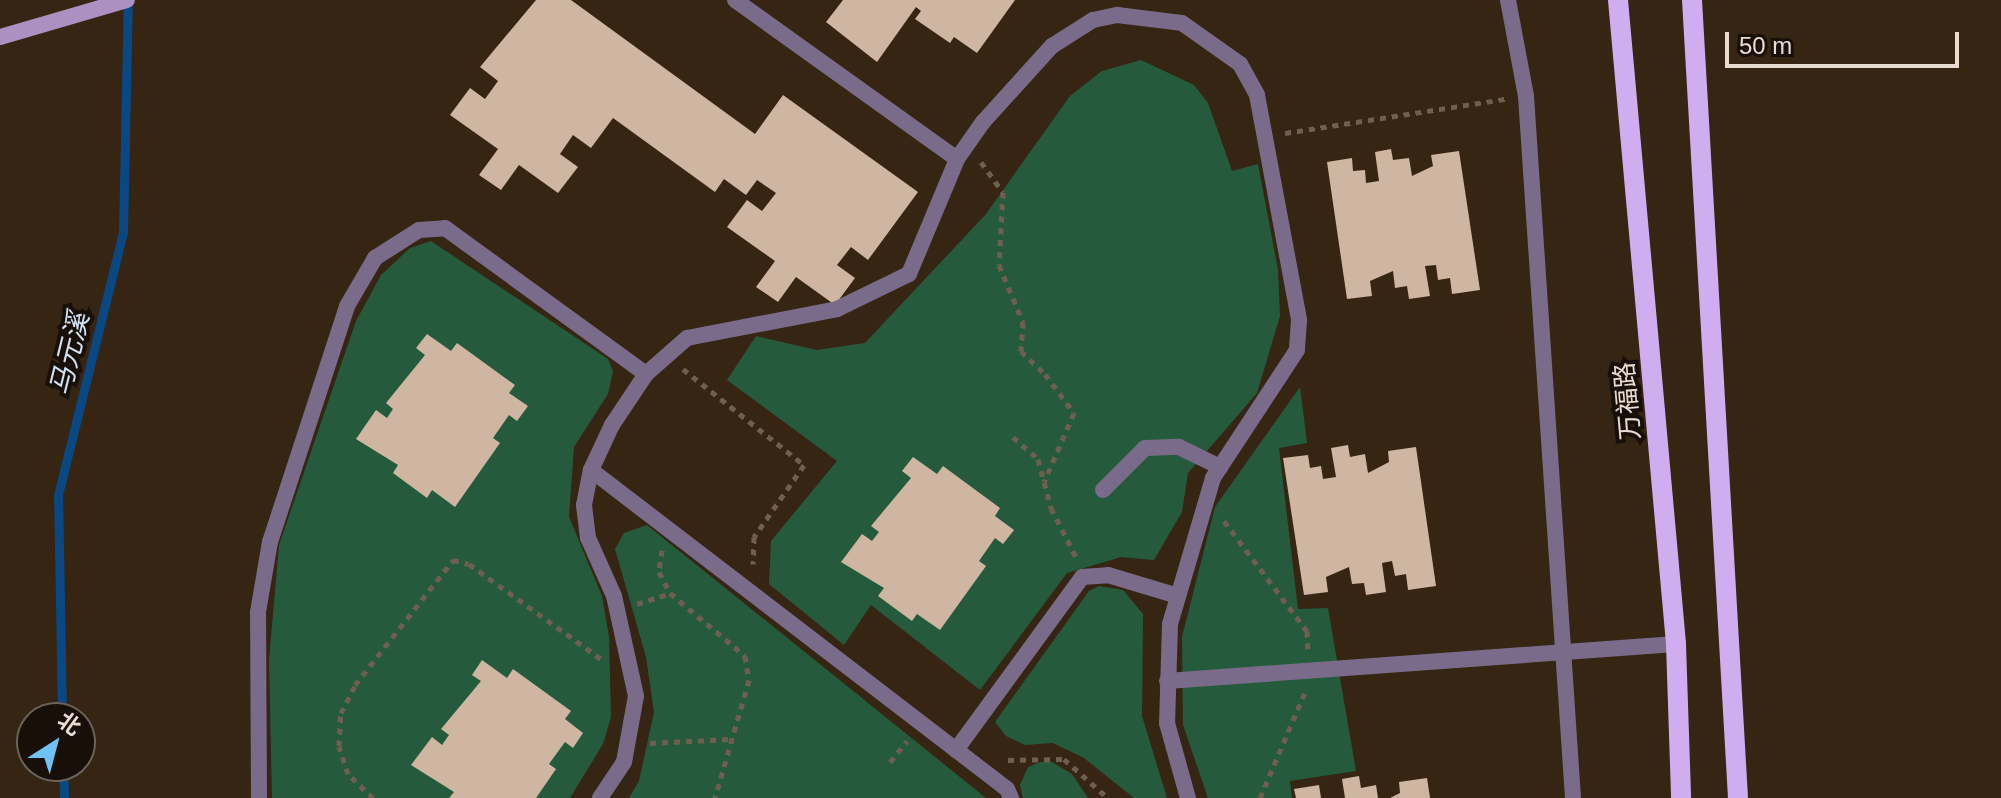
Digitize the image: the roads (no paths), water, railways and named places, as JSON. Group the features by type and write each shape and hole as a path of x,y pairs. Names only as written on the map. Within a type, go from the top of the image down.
{"main road":[{"path":"0,37 127,0"},
{"name":"万福路","path":"1618,0 1676,644 1681,798"},
{"path":"1692,0 1738,798"}],"street":[{"path":"735,0 961,153"},
{"path":"1508,0 1526,96 1573,798"},
{"path":"600,798 624,762 629,745 635,721 633,682 617,611 588,538 584,505 591,470 646,374 687,338 837,309 909,274 961,153 1052,46 1093,20 1117,15 1182,23 1240,64 1257,95 1299,320 1297,350 1220,467 1207,497 1170,624 1167,723 1188,798"},
{"path":"259,798 258,612 270,542 347,306 375,258 419,230 445,228 646,374"},
{"path":"1103,490 1145,448 1179,447 1220,467"},
{"path":"591,470 975,764 1011,798"},
{"path":"956,750 1082,577 1108,575 1178,596"},
{"path":"1167,681 1676,644"}],"waterway":[{"name":"马元溪","path":"62,702 58,495 123,232 128,0"},
{"name":"马元溪","path":"64,782 64,798"}]}
